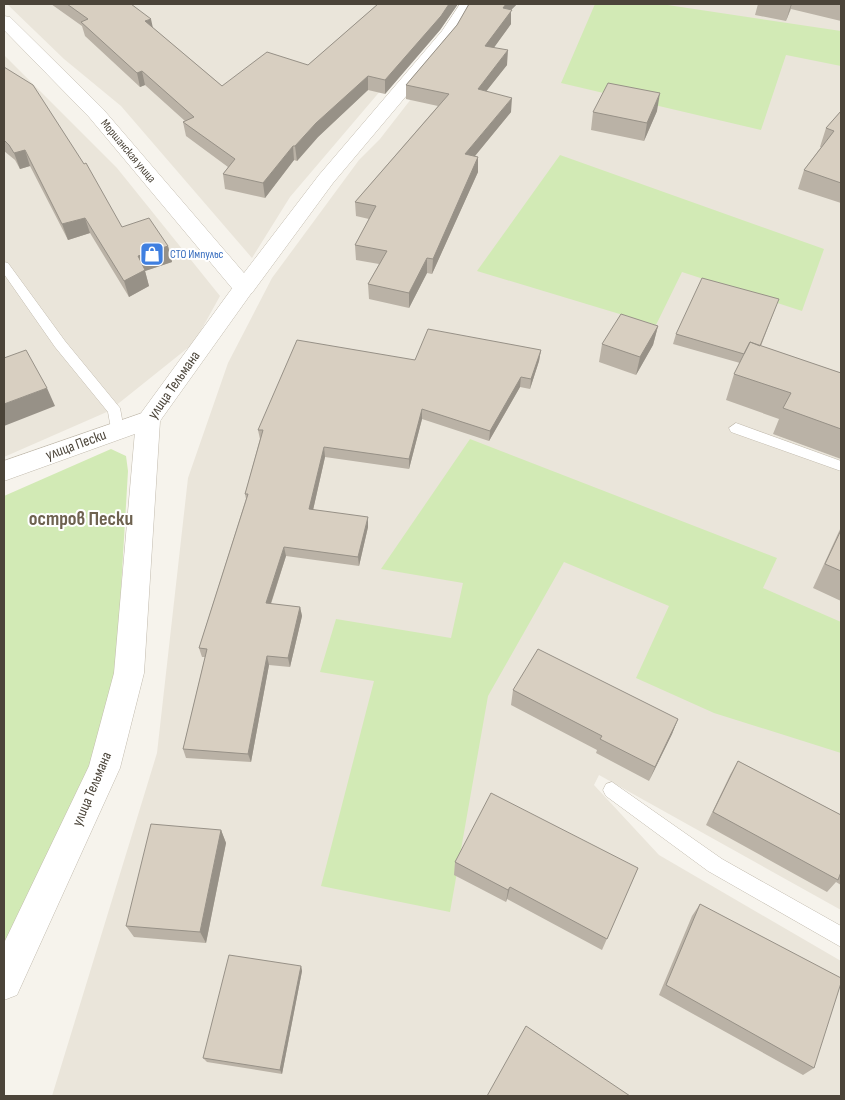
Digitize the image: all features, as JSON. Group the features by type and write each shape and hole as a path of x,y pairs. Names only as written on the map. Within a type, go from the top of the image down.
{"street":[{"name":"улица Тельмана","path":"4,982 104,768 130,673 148,420 326,179 449,34 468,4"},
{"name":"Моршанская улица","path":"4,22 96,113 244,288"},
{"name":"улица Пески","path":"4,471 148,420"}],"lane":[{"path":"4,266 60,344 115,411 117,430"},
{"path":"736,428 841,466"},
{"path":"612,790 715,866 841,937"}],"shaded area":[{"path":"7,4 449,4 433,29 290,197 252,258 121,106 64,59"},
{"path":"479,4 841,4 841,910 599,775 594,785 659,855 841,961 841,1096 52,1096 157,753 188,478 228,363 272,278 359,160 380,139 459,37"},
{"path":"4,55 117,168 220,296 194,343 109,411 4,457"}],"green space":[{"path":"595,4 661,4 841,31 841,66 786,55 761,130 561,83"},
{"path":"560,155 824,249 802,311 682,272 656,325 477,271"},
{"path":"470,439 777,558 763,588 841,622 841,753 714,713 636,678 669,606 564,562 488,696 450,912 321,886 374,681 320,672 336,619 451,638 463,583 381,569"},
{"path":"111,449 126,456 128,471 116,674 88,773 4,944 4,496"}],"building":[{"path":"67,4 131,4 151,19 145,21 222,86 267,52 308,65 378,4 449,4 441,16 385,80 368,76 293,146 263,183 223,174 235,159 183,122 194,117 142,71 137,73 81,22 88,19"},
{"path":"469,4 506,4 503,8 512,10 485,46 508,50 478,89 512,98 465,154 478,157 433,259 427,258 409,293 368,284 387,251 355,245 376,206 355,202 449,94 406,85 457,25"},
{"path":"4,67 33,85 84,164 86,163 122,227 149,218 168,246 138,256 145,270 124,281 85,218 62,224 25,150 14,153 4,140"},
{"path":"608,83 660,93 647,123 593,112"},
{"path":"841,111 841,183 804,170 834,131 826,128"},
{"path":"702,278 779,299 760,346 750,342 744,354 676,334"},
{"path":"621,314 658,326 640,357 602,344"},
{"path":"428,329 541,350 531,379 521,377 490,431 422,409 409,459 324,447 309,509 368,517 358,557 284,547 266,603 300,607 288,658 267,656 248,754 183,749 207,649 199,648 248,494 245,494 263,430 258,430 297,340 415,360"},
{"path":"750,342 841,373 841,429 783,408 791,393 734,374"},
{"path":"26,350 47,388 4,404 4,358"},
{"path":"841,530 841,571 825,564"},
{"path":"538,649 678,719 655,767 600,739 602,736 513,690"},
{"path":"738,761 841,815 841,872 838,880 713,812"},
{"path":"491,793 638,868 607,939 510,887 508,890 455,862"},
{"path":"151,824 221,830 200,932 126,926"},
{"path":"700,904 841,978 814,1068 666,985"},
{"path":"229,955 301,966 280,1070 203,1058"},
{"path":"526,1026 630,1096 487,1096"}],"place":[{"name":"СТО Импульс","path":"152,254"}],"district":[{"name":"остров Пески","path":"81,519"}]}
